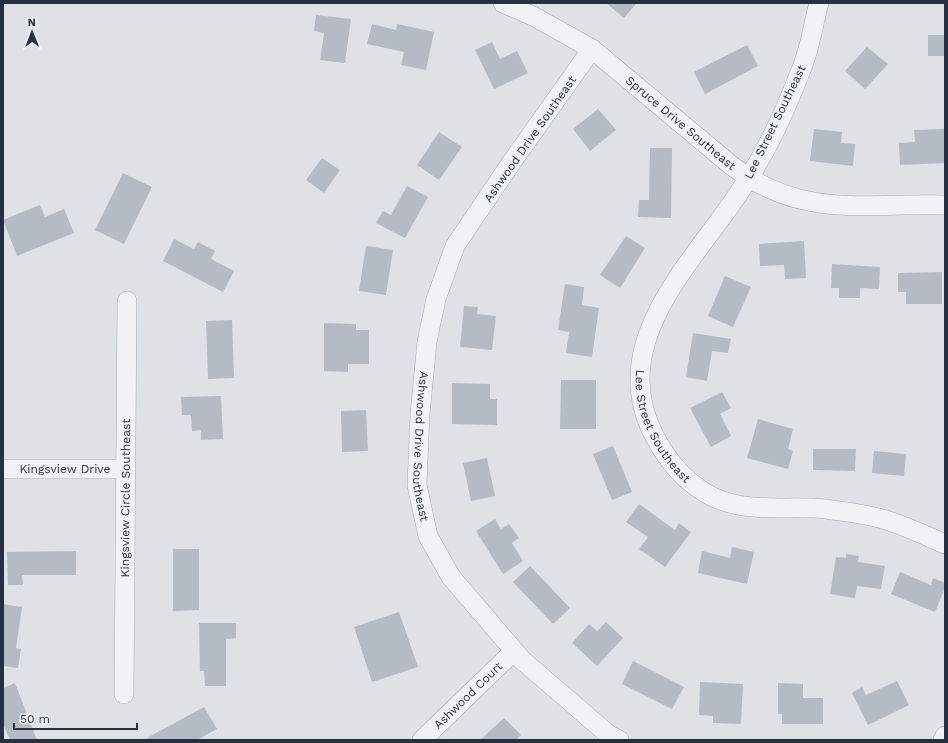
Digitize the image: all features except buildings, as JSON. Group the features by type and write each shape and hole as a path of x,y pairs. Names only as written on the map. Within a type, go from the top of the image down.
{"street":[{"name":"Spruce Drive Southeast","path":"503,3 533,16 592,49 749,179 788,196 809,202 838,206 945,205"},
{"name":"Lee Street Southeast","path":"819,3 802,68 749,179 667,295 654,316 640,363 639,387 643,412 664,455 680,474 714,497 759,509 806,508 867,515 889,520 945,544"},
{"name":"Ashwood Drive Southeast","path":"592,49 511,163 455,246 436,299 427,342 420,414 417,485 428,536 451,577 522,660 603,730 619,740"},
{"name":"Kingsview Circle Southeast","path":"124,694 127,301"},
{"name":"Kingsview Drive","path":"3,469 126,469"},
{"name":"Ashwood Court","path":"422,740 514,651"},
{"path":"943,740 945,736"}]}
